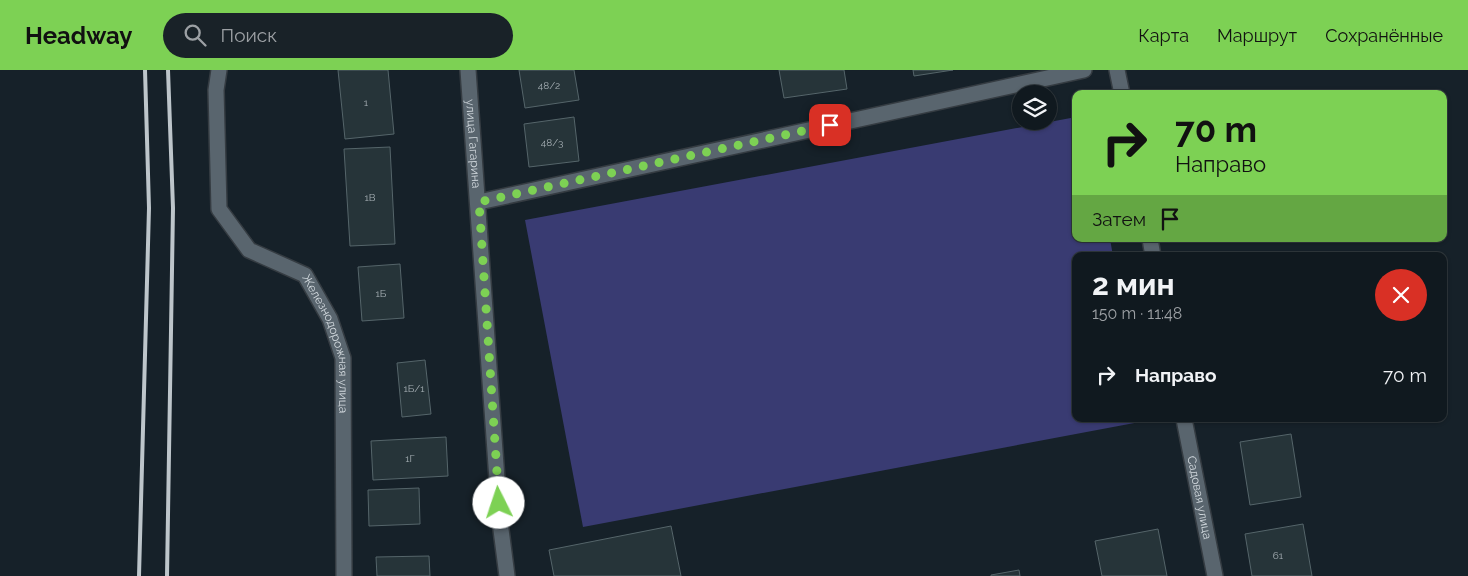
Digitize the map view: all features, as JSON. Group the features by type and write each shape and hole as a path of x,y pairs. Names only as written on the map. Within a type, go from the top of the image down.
{"street":[{"name":"Железнодорожная улица","path":"219,70 216,90 219,210 249,250 305,275 330,319 343,358 344,576"},
{"name":"улица Гагарина","path":"468,70 479,202 500,522 507,576"},
{"path":"479,202 1084,70"},
{"path":"1118,70 1121,90"},
{"name":"Садовая улица","path":"1185,422 1215,576"}],"shaded area":[{"path":"1072,118 1072,242 1111,242 1112,252 1072,252 1072,422 1140,422 583,527 525,220 1012,129 1057,130 1057,121"}],"building":[{"path":"338,70 388,70 394,134 345,139"},
{"path":"519,70 574,70 579,100 525,108"},
{"path":"779,70 844,70 847,89 784,98"},
{"path":"913,70 953,70 914,76"},
{"path":"574,117 579,161 529,167 524,124"},
{"path":"390,147 395,244 350,246 344,149"},
{"path":"400,264 404,318 362,321 358,267"},
{"path":"425,360 431,414 402,417 397,363"},
{"path":"1291,434 1301,497 1250,505 1240,442"},
{"path":"446,437 448,476 373,480 371,441"},
{"path":"419,488 420,524 369,526 368,490"},
{"path":"1303,524 1312,576 1252,576 1245,534"},
{"path":"671,526 681,576 554,576 549,550"},
{"path":"1158,529 1167,576 1102,576 1095,541"},
{"path":"429,556 430,576 377,576 376,557"},
{"path":"1019,570 1020,576 991,576 991,575"}],"railway":[{"path":"139,576 149,208 145,70"},
{"path":"167,576 173,208 168,70"}],"route":[{"path":"499,503 479,202 830,125"}]}
